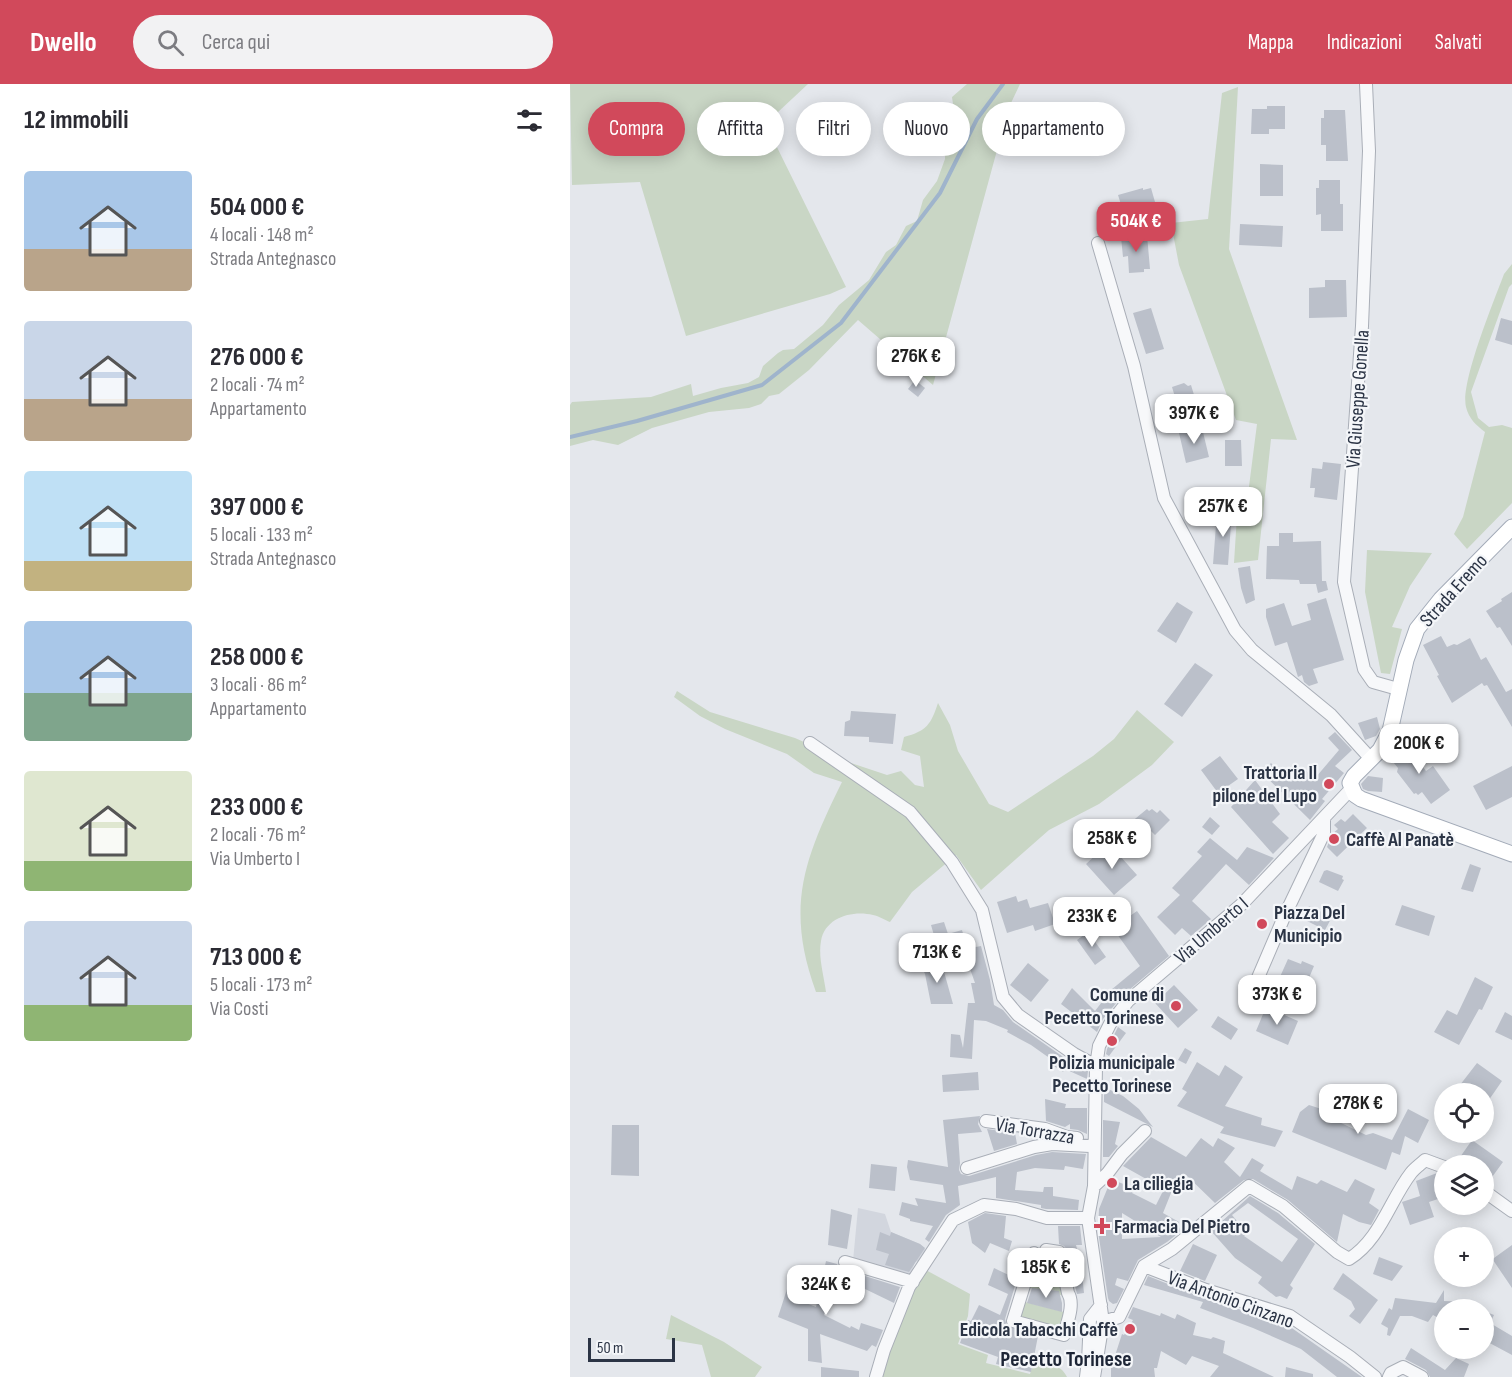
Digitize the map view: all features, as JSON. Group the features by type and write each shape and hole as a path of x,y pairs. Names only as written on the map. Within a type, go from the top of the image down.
{"main road":[{"name":"Strada Eremo","path":"1351,789 1350,783 1354,776 1380,750 1390,730 1398,689 1417,629 1441,599 1512,527"},
{"path":"1351,789 1360,799 1512,854"}],"street":[{"name":"Via Giuseppe Gonella","path":"1366,84 1369,151 1362,326 1344,582 1364,669 1373,682 1398,689"},
{"path":"1098,243 1134,366 1164,498 1235,630 1252,650 1331,715 1371,759"},
{"path":"810,743 910,812 952,862 982,910 1003,997 1018,1015 1074,1054 1096,1066"},
{"name":"Via Umberto I","path":"1094,1377 1103,1322 1088,1218 1094,1186 1096,1066 1099,1046 1110,1024 1128,1002 1242,904 1351,789"},
{"name":"Via Umberto I","path":"1254,987 1313,852 1324,833 1324,818"},
{"name":"Via Torrazza","path":"967,1168 1034,1147 1052,1144 1090,1146 1094,1143 1090,1139 1067,1137 1045,1129 986,1121"},
{"path":"1094,1186 1145,1131"},
{"path":"1103,1322 1119,1317 1144,1266 1172,1248 1249,1186 1283,1206 1337,1252 1349,1259 1376,1230 1412,1172 1425,1160 1434,1163"},
{"path":"1494,1198 1512,1211"},
{"path":"876,1377 884,1350 913,1282 953,1220 984,1205 1016,1209 1047,1218 1088,1218"},
{"path":"1040,1252 1059,1252 1068,1293 1071,1297 1064,1335 1013,1321 1040,1252"},
{"path":"845,1262 913,1282"},
{"name":"Via Antonio Cinzano","path":"1144,1266 1206,1290 1290,1316 1375,1377"},
{"path":"1086,1377 1090,1319 1101,1305"},
{"path":"1389,1377 1391,1373 1404,1367 1422,1377"}],"shaded area":[{"path":"858,1208 885,1214 891,1232 920,1244 926,1250 923,1263 915,1261 911,1275 905,1278 853,1261"}],"green space":[{"path":"570,84 808,84 784,106 784,102 697,102 697,156 781,156 846,287 830,294 686,336 640,182 572,185"},
{"path":"967,84 1020,84 1011,102 982,102 982,156 995,156 933,385 858,320 809,370 779,394 769,396 761,404 749,408 709,412 652,428 618,445 593,440 570,446 570,405 572,402 651,397 691,384 693,396 748,383 759,377 763,366 778,353 794,349 823,325 839,305 869,280 886,252 896,245 906,226 917,221 923,200 937,181 945,156 970,156 970,102 953,102 952,97"},
{"path":"1238,87 1229,249 1297,440 1271,439 1258,560 1234,563 1238,500 1247,502 1257,424 1236,420 1179,265 1171,223 1208,219 1222,93"},
{"path":"1512,264 1512,284 1471,392 1478,418 1489,427 1502,425 1512,428 1512,503 1467,549 1454,534 1463,517 1485,432 1469,415 1466,407 1468,380 1504,274"},
{"path":"1367,550 1432,553 1410,586 1392,627 1402,629 1390,674 1381,673 1365,592"},
{"path":"677,691 710,712 795,738 851,763 887,775 901,771 915,785 924,787 920,756 901,750 904,737 927,726 938,703 950,725 958,751 989,804 1008,812 1093,756 1114,739 1137,710 1174,742 1152,765 1099,804 1049,830 981,890 956,855 912,892 890,922 865,914 849,915 834,921 824,933 820,947 826,992 816,992 802,934 803,884 818,835 842,782 814,773 787,754 725,729 700,716 674,697"},
{"path":"1036,1257 1055,1259 1070,1297 1043,1288 1042,1291 1026,1287"},
{"path":"924,1269 970,1294 968,1316 958,1344 988,1355 986,1363 1030,1374 1034,1361 1053,1365 1061,1369 1067,1377 881,1377 895,1332"},
{"path":"1021,1301 1064,1312 1060,1331 1017,1319"},
{"path":"671,1315 724,1342 762,1367 755,1377 711,1377 702,1345 666,1339"}],"building":[{"path":"1267,106 1285,106 1285,129 1269,129 1269,134 1251,134 1252,109 1267,109"},
{"path":"1324,110 1345,110 1348,161 1326,161 1326,145 1321,145 1321,118 1324,118"},
{"path":"1260,164 1283,165 1283,196 1260,196"},
{"path":"1319,180 1340,180 1343,231 1321,231 1321,214 1316,215 1316,188 1319,188"},
{"path":"1143,188 1143,190 1151,188 1155,202 1151,206 1124,214 1118,195"},
{"path":"1240,224 1283,226 1282,247 1239,245"},
{"path":"1147,235 1150,269 1144,269 1144,272 1129,273 1128,256 1123,257 1121,237"},
{"path":"1325,280 1346,280 1347,317 1309,318 1309,288 1325,287"},
{"path":"1151,308 1164,349 1146,354 1133,313"},
{"path":"1501,318 1512,321 1512,345 1495,340"},
{"path":"915,380 925,388 918,397 908,389"},
{"path":"1184,383 1191,385 1198,408 1177,414 1172,398 1175,397 1172,387"},
{"path":"1202,428 1209,457 1186,463 1179,433"},
{"path":"1225,440 1241,440 1242,466 1225,466"},
{"path":"1323,462 1341,464 1337,500 1314,497 1315,488 1310,488 1312,468 1322,469"},
{"path":"1232,510 1228,565 1213,564 1217,512"},
{"path":"1279,533 1293,533 1293,542 1321,541 1322,581 1326,581 1328,590 1318,593 1316,584 1300,584 1299,580 1266,579 1267,546 1279,546"},
{"path":"1250,566 1255,600 1246,604 1238,568"},
{"path":"1512,592 1512,646 1486,611"},
{"path":"1326,598 1344,660 1313,669 1318,683 1309,686 1304,682 1302,675 1298,677 1287,642 1275,646 1266,617 1266,609 1284,603 1292,626 1311,620 1307,604"},
{"path":"1177,602 1193,612 1176,643 1157,631"},
{"path":"1441,636 1447,647 1470,638 1481,660 1486,657 1506,692 1512,689 1512,727 1487,685 1484,686 1482,683 1452,703 1423,645"},
{"path":"1195,663 1213,675 1182,717 1164,704"},
{"path":"851,711 896,714 893,744 869,742 869,737 844,736 845,722 850,720"},
{"path":"1377,717 1380,729 1376,736 1365,740 1358,723"},
{"path":"1335,732 1352,750 1335,766 1344,773 1322,799 1325,801 1310,820 1262,773 1271,763 1291,782 1304,769 1316,777 1339,750 1328,738"},
{"path":"1406,744 1426,771 1433,766 1450,790 1431,804 1422,792 1418,795 1414,794 1389,757"},
{"path":"1220,756 1238,779 1218,793 1201,770"},
{"path":"1512,766 1512,797 1486,810 1473,786"},
{"path":"1368,776 1383,778 1382,792 1363,789 1361,784"},
{"path":"1255,780 1280,814 1272,822 1289,838 1273,854 1231,807"},
{"path":"1147,809 1149,811 1152,809 1157,813 1160,810 1170,820 1155,835 1150,830 1143,836 1130,823"},
{"path":"1353,814 1367,828 1337,857 1327,847 1332,834 1338,829 1334,825 1341,819 1345,822"},
{"path":"1210,817 1220,826 1212,835 1202,827"},
{"path":"1210,838 1237,860 1247,847 1274,858 1249,885 1226,864 1192,901 1211,919 1191,936 1182,928 1175,935 1157,917 1180,895 1172,888 1202,856 1197,852"},
{"path":"1112,847 1137,875 1114,895 1086,864 1100,851 1103,855"},
{"path":"1470,864 1481,868 1473,892 1461,889"},
{"path":"1324,871 1343,876 1344,880 1338,891 1319,882"},
{"path":"1016,896 1018,902 1027,899 1030,908 1048,903 1055,924 1035,931 1033,925 1007,933 997,902"},
{"path":"1402,905 1435,916 1429,936 1395,925"},
{"path":"1118,906 1127,918 1137,911 1169,956 1122,996 1103,1019 1097,1032 1061,1004 1072,988 1095,1011 1111,990 1140,966 1104,916"},
{"path":"1309,906 1332,917 1325,930 1303,919"},
{"path":"944,922 948,934 962,930 967,948 965,949 981,946 994,1005 1003,1010 1013,1022 1069,1061 1088,1071 1087,1079 1065,1069 1063,1072 1054,1066 1055,1062 1031,1045 1007,1032 1008,1030 986,1021 974,1020 972,1059 950,1057 951,1034 960,1035 963,1048 968,1003 975,1003 971,983 975,983 963,949 940,956 931,925"},
{"path":"1088,932 1106,957 1095,965 1077,940"},
{"path":"1288,959 1314,966 1304,990 1279,979"},
{"path":"941,961 953,1004 931,1004 921,965"},
{"path":"1028,963 1049,980 1031,1002 1010,985"},
{"path":"1475,977 1493,987 1482,1010 1479,1009 1459,1045 1434,1032 1447,1010 1457,1015"},
{"name":"Comune di Pecetto Torinese","path":"1174,985 1198,1010 1178,1028 1155,1003"},
{"path":"1266,1007 1298,1021 1288,1045 1256,1031"},
{"path":"1505,1012 1512,1016 1512,1040 1495,1032"},
{"path":"1218,1016 1238,1029 1231,1040 1211,1027"},
{"path":"1118,1027 1126,1033 1109,1056 1106,1054 1107,1049"},
{"path":"1185,1048 1192,1052 1186,1064 1178,1060"},
{"path":"1197,1062 1219,1076 1225,1065 1243,1077 1225,1106 1262,1118 1261,1125 1283,1131 1275,1147 1220,1133 1224,1127 1177,1106 1187,1092 1182,1089"},
{"path":"1477,1063 1502,1081 1494,1093 1494,1083 1462,1083"},
{"path":"978,1072 979,1090 943,1092 942,1075"},
{"path":"1104,1087 1123,1096 1139,1109 1153,1127 1104,1102"},
{"path":"1045,1099 1066,1104 1065,1108 1087,1108 1087,1134 1070,1129 1070,1124 1065,1127 1046,1121"},
{"path":"1309,1105 1337,1114 1337,1121 1366,1135 1373,1133 1392,1140 1408,1109 1429,1120 1418,1143 1405,1136 1400,1155 1392,1152 1386,1170 1292,1132 1300,1112"},
{"path":"980,1116 978,1124 982,1132 958,1134 961,1174 969,1176 1052,1152 1086,1154 1083,1169 1065,1166 1064,1170 1035,1168 1017,1172 1015,1190 1043,1192 1044,1187 1053,1187 1053,1196 1079,1200 1078,1210 1046,1209 1041,1208 1041,1205 996,1198 996,1177 958,1186 960,1205 946,1215 929,1242 925,1239 933,1226 910,1221 899,1215 902,1202 918,1206 915,1198 946,1203 943,1185 910,1180 908,1160 948,1167 943,1120"},
{"path":"1103,1120 1120,1122 1115,1144 1118,1146 1109,1157 1103,1157"},
{"path":"612,1125 639,1125 639,1176 611,1175"},
{"path":"987,1129 1015,1133 1017,1144 994,1151"},
{"path":"1151,1137 1186,1157 1201,1138 1213,1147 1218,1138 1235,1148 1224,1162 1240,1177 1252,1158 1264,1165 1260,1171 1292,1190 1297,1176 1317,1184 1321,1180 1347,1192 1355,1179 1375,1189 1369,1203 1379,1210 1371,1225 1343,1214 1337,1242 1288,1200 1253,1179 1244,1180 1215,1203 1186,1175 1175,1195 1171,1193 1163,1213 1179,1222 1181,1231 1138,1260 1128,1281 1117,1278 1115,1285 1124,1289 1117,1303 1113,1304 1108,1298 1098,1231 1099,1209 1108,1187 1113,1188 1113,1180 1134,1188 1132,1193 1156,1205 1164,1189 1123,1166","holes":["1122,1213 1161,1237 1122,1239"]},
{"path":"1470,1143 1476,1143 1493,1155 1462,1155"},
{"path":"1494,1156 1503,1162 1494,1174"},
{"path":"871,1164 897,1167 895,1191 869,1188"},
{"path":"1434,1174 1434,1200 1429,1202 1434,1217 1410,1225 1402,1202 1420,1196 1416,1181"},
{"path":"1250,1196 1278,1213 1315,1244 1290,1285 1293,1288 1287,1299 1276,1297 1258,1283 1262,1277 1235,1258 1211,1231","holes":["1248,1203 1298,1239 1282,1262 1244,1236 1247,1233 1232,1215"]},
{"path":"831,1209 852,1215 847,1249 828,1245"},
{"path":"985,1213 1006,1216 1004,1238 1012,1241 1009,1251 990,1243 985,1253 972,1243 968,1222"},
{"path":"1058,1226 1080,1226 1082,1245 1076,1245 1081,1264 1084,1293 1077,1294 1067,1250 1059,1244"},
{"path":"880,1232 890,1236 891,1232 925,1248 909,1272 885,1265 889,1254 876,1250"},
{"path":"1193,1244 1217,1255 1205,1281 1180,1271"},
{"path":"1512,1245 1512,1288 1494,1258"},
{"path":"1379,1257 1403,1266 1392,1281 1373,1274"},
{"path":"826,1261 837,1264 839,1268 846,1271 840,1303 827,1300 824,1315 850,1328 851,1326 859,1330 861,1323 883,1330 876,1347 872,1345 867,1351 820,1334 822,1363 808,1361 808,1329 778,1317 788,1286 799,1291 796,1299 816,1307"},
{"path":"994,1268 1017,1279 1005,1319 1007,1326 1038,1336 1031,1372 996,1364 998,1357 960,1343 968,1320 971,1321 979,1305 1000,1315 1008,1294 988,1285"},
{"path":"1343,1273 1378,1300 1360,1324 1349,1316 1355,1309 1351,1301 1333,1289"},
{"path":"865,1276 900,1287 894,1303 863,1288"},
{"path":"1148,1276 1203,1298 1286,1324 1362,1377 1337,1377 1301,1349 1200,1308 1203,1302 1144,1285"},
{"path":"1032,1288 1059,1291 1062,1312 1027,1303"},
{"path":"1444,1290 1444,1299 1438,1299"},
{"path":"1395,1298 1434,1303 1434,1316 1428,1322 1412,1316 1400,1316 1390,1336 1387,1335 1388,1328 1381,1324 1389,1308 1392,1310"},
{"path":"1133,1307 1160,1316 1161,1313 1175,1319 1177,1314 1196,1323 1193,1335 1225,1341 1223,1353 1274,1377 1210,1377 1219,1366 1192,1356 1186,1365 1161,1351 1157,1368 1154,1368 1155,1377 1111,1377 1111,1368 1122,1334 1124,1335 1133,1320 1128,1318"},
{"path":"1494,1325 1512,1336 1512,1355 1494,1345"},
{"path":"1411,1348 1445,1370 1455,1359 1469,1364 1464,1377 1430,1377 1426,1370 1405,1359"},
{"path":"821,1367 859,1371 859,1377 821,1377"},
{"path":"1286,1367 1313,1374 1313,1377 1285,1377"}],"waterway":[{"path":"570,437 637,421 762,385 841,323 940,193 977,119 1003,84"}],"place":[{"name":"Trattoria Il pilone del Lupo","path":"1329,784"},
{"name":"Caffè Al Panatè","path":"1334,839"},
{"name":"Piazza Del Municipio","path":"1262,924"},
{"name":"Comune di Pecetto Torinese","path":"1176,1006"},
{"name":"Polizia municipale Pecetto Torinese","path":"1112,1041"},
{"name":"La ciliegia","path":"1112,1183"},
{"name":"Farmacia Del Pietro","path":"1102,1226"},
{"name":"Edicola Tabacchi Caffè","path":"1130,1329"}],"district":[{"name":"Pecetto Torinese","path":"1066,1358"}]}
